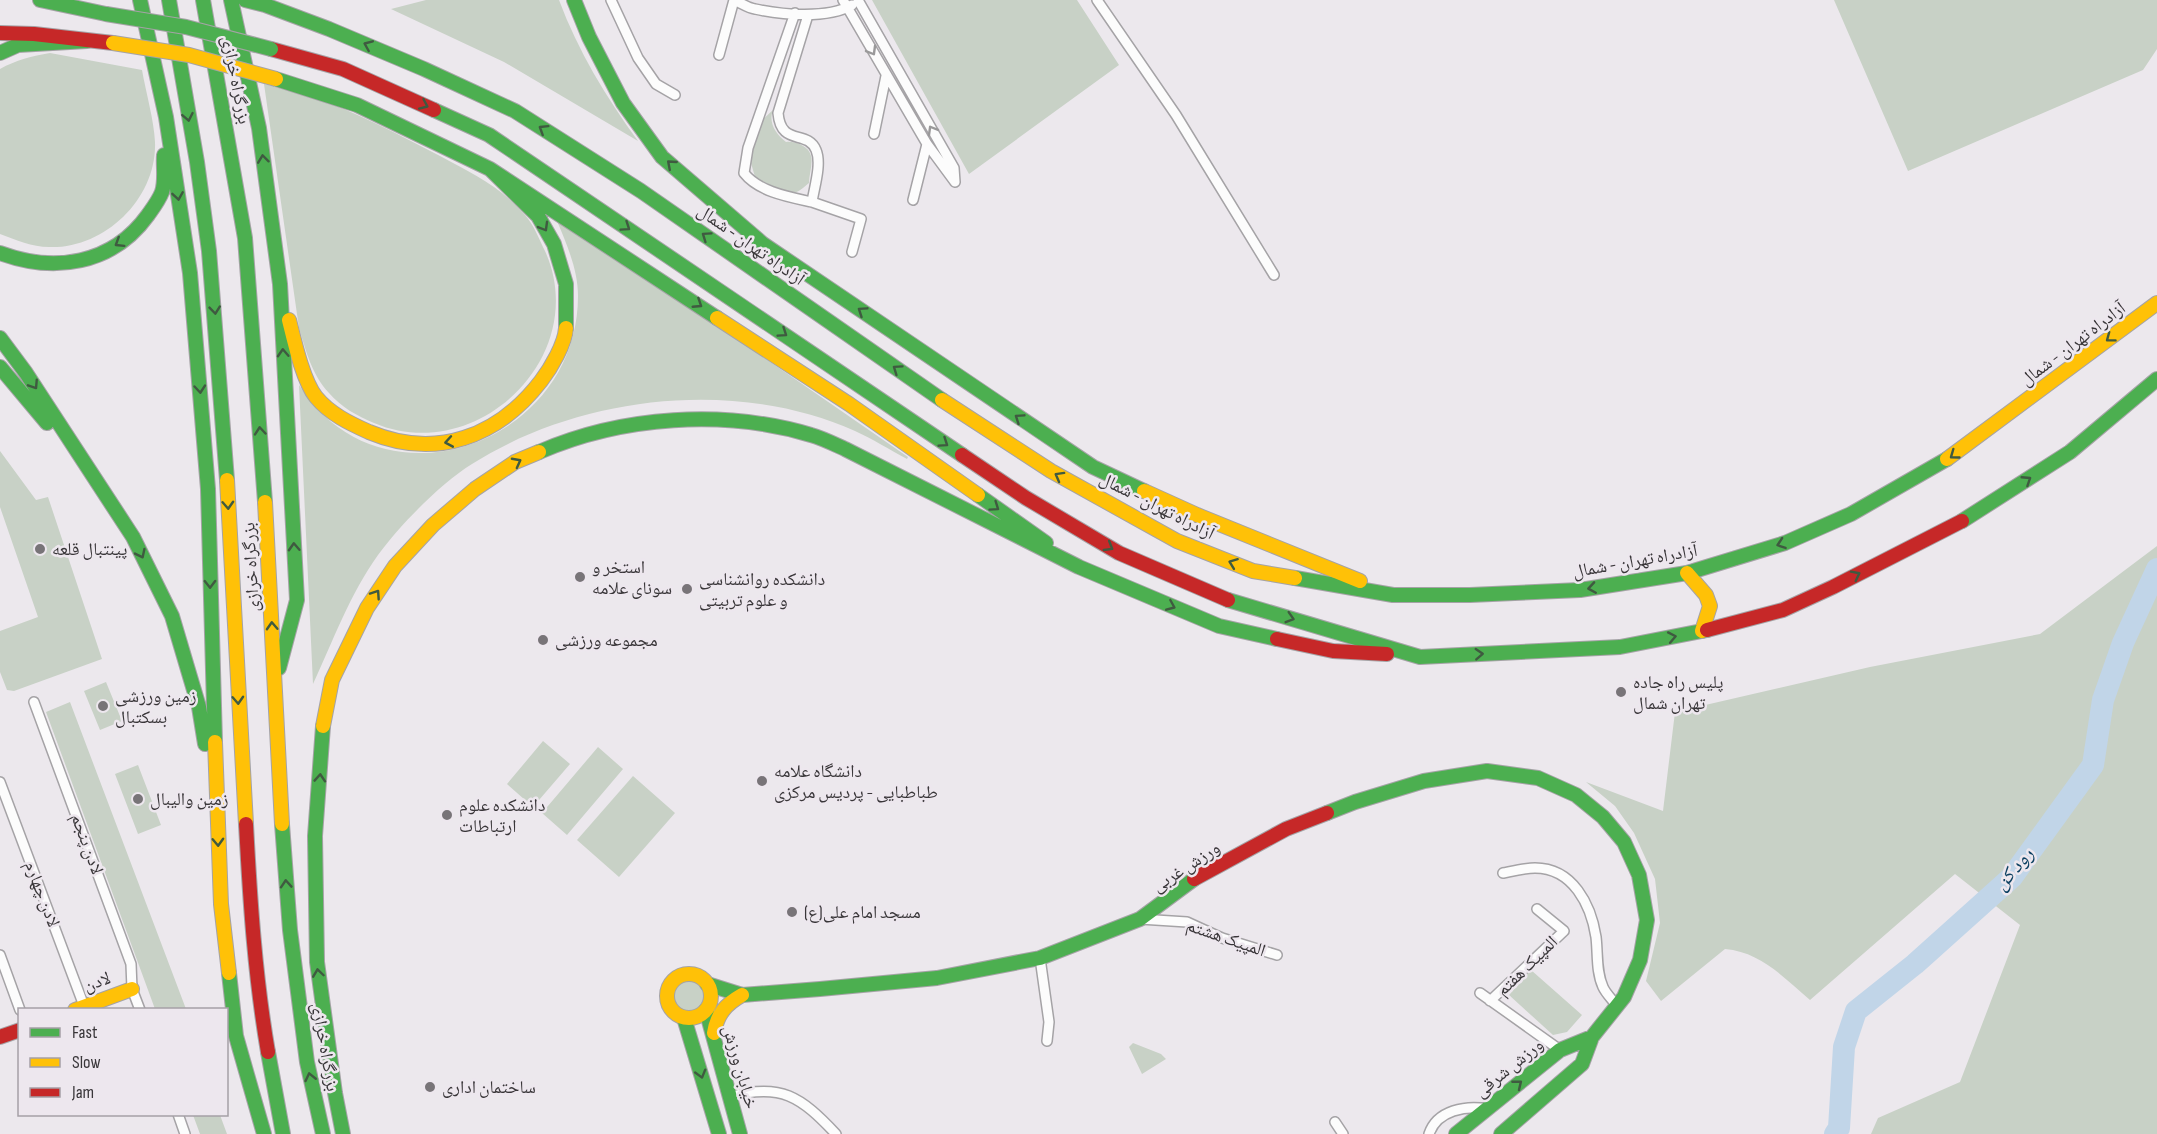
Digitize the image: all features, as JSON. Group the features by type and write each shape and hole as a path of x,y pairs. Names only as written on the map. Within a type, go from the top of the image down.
{"main road":[{"path":"40,0 186,27 343,69 489,135 1026,498 1119,553 1228,600 1420,657"},
{"path":"140,0 166,117 190,273 208,489 221,904 236,1036 264,1134"},
{"name":"بزرگراه خرازی","path":"169,0 197,162 211,275 226,460 249,884 261,1012 283,1134"},
{"name":"بزرگراه خرازی","path":"202,0 226,123 244,238 264,476 274,687 290,930 307,1062 323,1134"},
{"path":"231,0 259,128 280,284 297,600 274,687"},
{"name":"آزادراه تهران - شمال","path":"245,0 329,29 424,69 514,111 641,191 934,395 1041,465 1177,541 1253,571 1393,595 1470,595 1580,590 1687,573 1785,543 1851,514 1944,462 2157,303"},
{"path":"574,0 589,38 623,103 662,157 763,244 1093,467 1197,515 1393,595"},
{"path":"0,33 34,34 113,43 189,55 276,78 357,105 490,169 849,404 1079,567"},
{"path":"0,53 18,45 87,40"},
{"path":"0,254 30,263 64,265 93,258 128,237 147,218 162,192 166,117"},
{"path":"280,284 299,359 315,396 341,420 388,440 419,444 439,444 469,438 501,421 528,398 551,368 566,332 566,284 554,244 538,216 490,169"},
{"path":"0,338 26,373 133,537 172,616 199,707 217,814"},
{"path":"0,367 101,486"},
{"path":"344,1134 335,1093 317,962 315,836 324,719 333,680 367,608 403,558 433,525 475,489 515,462 564,441 626,426 715,419 759,424 811,435 845,449 1079,567 1219,626 1333,651 1420,657 1620,647 1702,631 1783,610 1970,517 2070,452 2157,380"},
{"path":"1687,573 1706,595 1710,606 1702,631"},
{"name":"ورزش غربی","path":"707,984 742,994 937,978 1040,958 1140,919 1202,873 1286,829 1355,802 1424,781 1487,771 1538,778 1576,795 1603,817 1624,842 1640,875"},
{"name":"ورزش شرقی","path":"1456,1134 1560,1050 1592,1037 1624,997 1640,960 1647,920 1640,875"},
{"path":"689,975 702,979 707,984 711,997 706,1010 696,1017 684,1018 672,1011 667,998 670,984 676,979 689,975"},
{"name":"لادن","path":"80,1008 132,988"},
{"path":"713,1041 719,1012 742,994"},
{"name":"خیابان ورزش","path":"706,1010 740,1134"},
{"path":"684,1018 719,1134"},
{"path":"0,1037 18,1031"},
{"path":"1501,1134 1582,1064 1592,1037"}],"street":[{"path":"611,0 638,58 656,84 675,94"},
{"path":"719,56 734,0 754,9 808,15 838,12 845,4 859,1 954,168 955,182 927,144 845,4"},
{"path":"1097,0 1176,115 1274,275"},
{"path":"795,14 748,148 744,173 749,179 778,194 812,202 861,219 852,252"},
{"path":"808,15 778,113 779,124 784,132 812,143 817,151 818,162 812,202"},
{"path":"874,134 886,76"},
{"path":"914,201 927,144"},
{"name":"لادن پنجم","path":"34,702 131,964 132,988 139,1008"},
{"name":"لادن چهارم","path":"0,783 80,1008"},
{"path":"1503,873 1533,868 1547,869 1569,880 1582,895 1592,918 1600,978 1604,989 1617,1006"},
{"name":"المپیک هفتم","path":"1490,1001 1564,931 1537,909"},
{"name":"المپیک هشتم","path":"1140,919 1187,922 1222,938 1277,955"},
{"path":"0,955 20,1008"},
{"path":"1040,958 1049,1022 1047,1041"},
{"name":"المپیک هفتم","path":"1480,993 1560,1050"},
{"path":"729,1097 750,1090 770,1090 788,1094 816,1113 836,1134"},
{"path":"1429,1134 1432,1124 1449,1112 1473,1106 1488,1109"},
{"path":"179,1116 185,1134"},
{"path":"1335,1122 1343,1134"}],"shaded area":[{"path":"426,0 559,0 594,73 638,141 504,62 391,9"},
{"path":"872,0 1077,0 1119,65 969,174"},
{"path":"1834,0 2157,0 2157,49 2143,70 1908,171"},
{"path":"50,53 142,70 155,142 153,163 147,183 137,201 123,217 107,230 89,239 69,245 43,247 0,234 0,69 24,59"},
{"path":"264,84 329,103 378,124 440,156 496,188 516,205 531,223 545,251 555,290 553,328 539,363 516,392 486,415 451,429 413,433 374,423 361,417 339,403 323,386 310,362 299,328"},
{"path":"773,110 772,124 779,135 786,142 797,143 810,152 812,162 809,183 794,193 778,189 755,177 751,163 760,122"},
{"path":"557,221 695,310 908,457 907,459 855,431 809,414 761,404 711,400 660,402 610,409 561,422 515,441 472,464 434,493 409,518 368,570 342,618 313,684 299,385 335,425 377,447 423,453 469,445 511,423 546,391 569,348 578,286 571,258"},
{"name":"پینتبال قلعه","path":"0,451 36,500 48,497 102,659 14,691 7,690 0,672 0,631 38,617 0,507"},
{"path":"2157,546 2157,1134 1871,1134 1878,1118 1960,1082 2020,925 1955,874 1810,1000 1761,961 1738,951 1725,949 1661,1001 1646,981 1660,923 1655,879 1634,833 1615,806 1586,782 1663,811 1675,712 1870,667 2040,634"},
{"name":"زمین ورزشی بسکتبال","path":"106,682 122,721 100,730 84,691"},
{"path":"70,702 186,1008 155,1008 46,712"},
{"path":"543,741 570,764 533,807 507,784"},
{"path":"598,747 623,769 567,835 542,813"},
{"name":"زمین والیبال","path":"138,765 161,825 138,834 115,774"},
{"path":"633,776 675,813 619,877 577,840"},
{"path":"1531,970 1582,1015 1567,1032 1553,1035 1509,995"},
{"path":"689,978 702,984 708,997 702,1010 689,1016 676,1010 670,997 676,984"},
{"path":"1133,1043 1161,1054 1166,1059 1142,1074 1129,1047"},
{"path":"193,1116 220,1116 227,1134 200,1134"}],"waterway":[{"name":"رود کن","path":"1835,1134 1839,1128 1844,1047 1856,1011 1915,964 2012,877 2093,765 2103,700 2123,643 2157,569"}],"traffic: fast":[{"path":"40,0 106,14"},
{"path":"140,0 166,117 190,273 208,489 215,742"},
{"path":"169,0 197,162 209,251 227,480"},
{"path":"203,0 245,238 265,502"},
{"path":"231,0 259,128 280,284 297,600 279,668"},
{"path":"245,0 265,5 329,29 515,111 641,191 942,400"},
{"path":"574,0 589,37 623,103 662,157 763,244 1093,467 1144,491"},
{"path":"106,14 186,27 271,49"},
{"path":"0,53 18,45 87,41"},
{"path":"276,79 357,105 490,169 717,318"},
{"path":"434,110 489,135 962,455"},
{"path":"0,253 41,263 61,263 100,254 117,245 134,232 159,198 164,183 164,155"},
{"path":"490,169 538,216 554,244 566,284 566,328"},
{"path":"0,338 26,373 133,537 172,616 199,707 205,744"},
{"path":"0,367 47,423"},
{"path":"1962,521 2070,452 2157,379"},
{"path":"539,452 604,430 673,420 709,419 743,422 811,435 845,449 1079,567 1219,626 1277,639"},
{"path":"1295,578 1393,595 1470,595 1580,590 1687,573 1785,543 1851,514 1947,459"},
{"path":"978,495 1046,543"},
{"path":"1228,600 1420,657 1620,647 1707,630"},
{"path":"323,726 315,836 317,962 343,1134"},
{"path":"1327,813 1424,781 1487,771 1538,778 1576,795 1603,817 1624,842 1639,875 1647,920 1640,960 1624,997 1592,1037 1560,1050 1456,1134"},
{"path":"282,824 290,930 307,1062 323,1134"},
{"path":"707,984 742,995 820,989 937,978 1040,958 1140,919 1194,879"},
{"path":"229,973 236,1036 264,1134"},
{"path":"706,1010 740,1134"},
{"path":"684,1018 719,1134"},
{"path":"1501,1134 1582,1064 1592,1037"},
{"path":"268,1052 283,1134"}],"traffic: slow":[{"path":"113,43 189,55 276,79"},
{"path":"1947,459 2157,303"},
{"path":"717,318 849,404 978,495"},
{"path":"289,320 307,381 321,403 340,418 369,432 394,440 418,444 442,443 464,438 505,417 545,376 560,348 566,328"},
{"path":"942,400 1051,471 1177,541 1253,571 1295,578"},
{"path":"323,726 332,680 367,608 395,566 433,525 475,489 515,462 539,452"},
{"path":"227,480 246,824"},
{"path":"1144,491 1360,581"},
{"path":"265,502 282,824"},
{"path":"1687,573 1706,595 1710,606 1702,631"},
{"path":"215,742 221,904 229,973"},
{"path":"689,974 704,981 711,996 704,1011 689,1018 674,1011 667,996 674,981 689,974"},
{"path":"80,1008 132,989"},
{"path":"714,1033 717,1020 723,1010 742,995"}],"traffic: jam":[{"path":"0,33 34,34 113,43"},
{"path":"271,49 343,69 434,110"},
{"path":"962,455 1026,498 1119,553 1228,600"},
{"path":"1707,630 1783,610 1962,521"},
{"path":"1277,639 1333,651 1387,654"},
{"path":"1194,879 1286,829 1327,813"},
{"path":"246,824 256,967 268,1052"},
{"path":"0,1037 18,1031"}],"place":[{"name":"پینتبال قلعه","path":"40,549"},
{"name":"استخر و سونای علامه","path":"580,577"},
{"name":"دانشکده روانشناسی و علوم تربیتی","path":"687,589"},
{"name":"مجموعه ورزشی","path":"543,640"},
{"name":"پلیس راه جاده تهران شمال","path":"1621,692"},
{"name":"زمین ورزشی بسکتبال","path":"103,706"},
{"name":"دانشگاه علامه طباطبایی - پردیس مرکزی","path":"762,781"},
{"name":"زمین والیبال","path":"138,799"},
{"name":"دانشکده علوم ارتباطات","path":"447,815"},
{"name":"مسجد امام علی(ع)","path":"792,912"},
{"name":"ساختمان اداری","path":"430,1087"}]}
